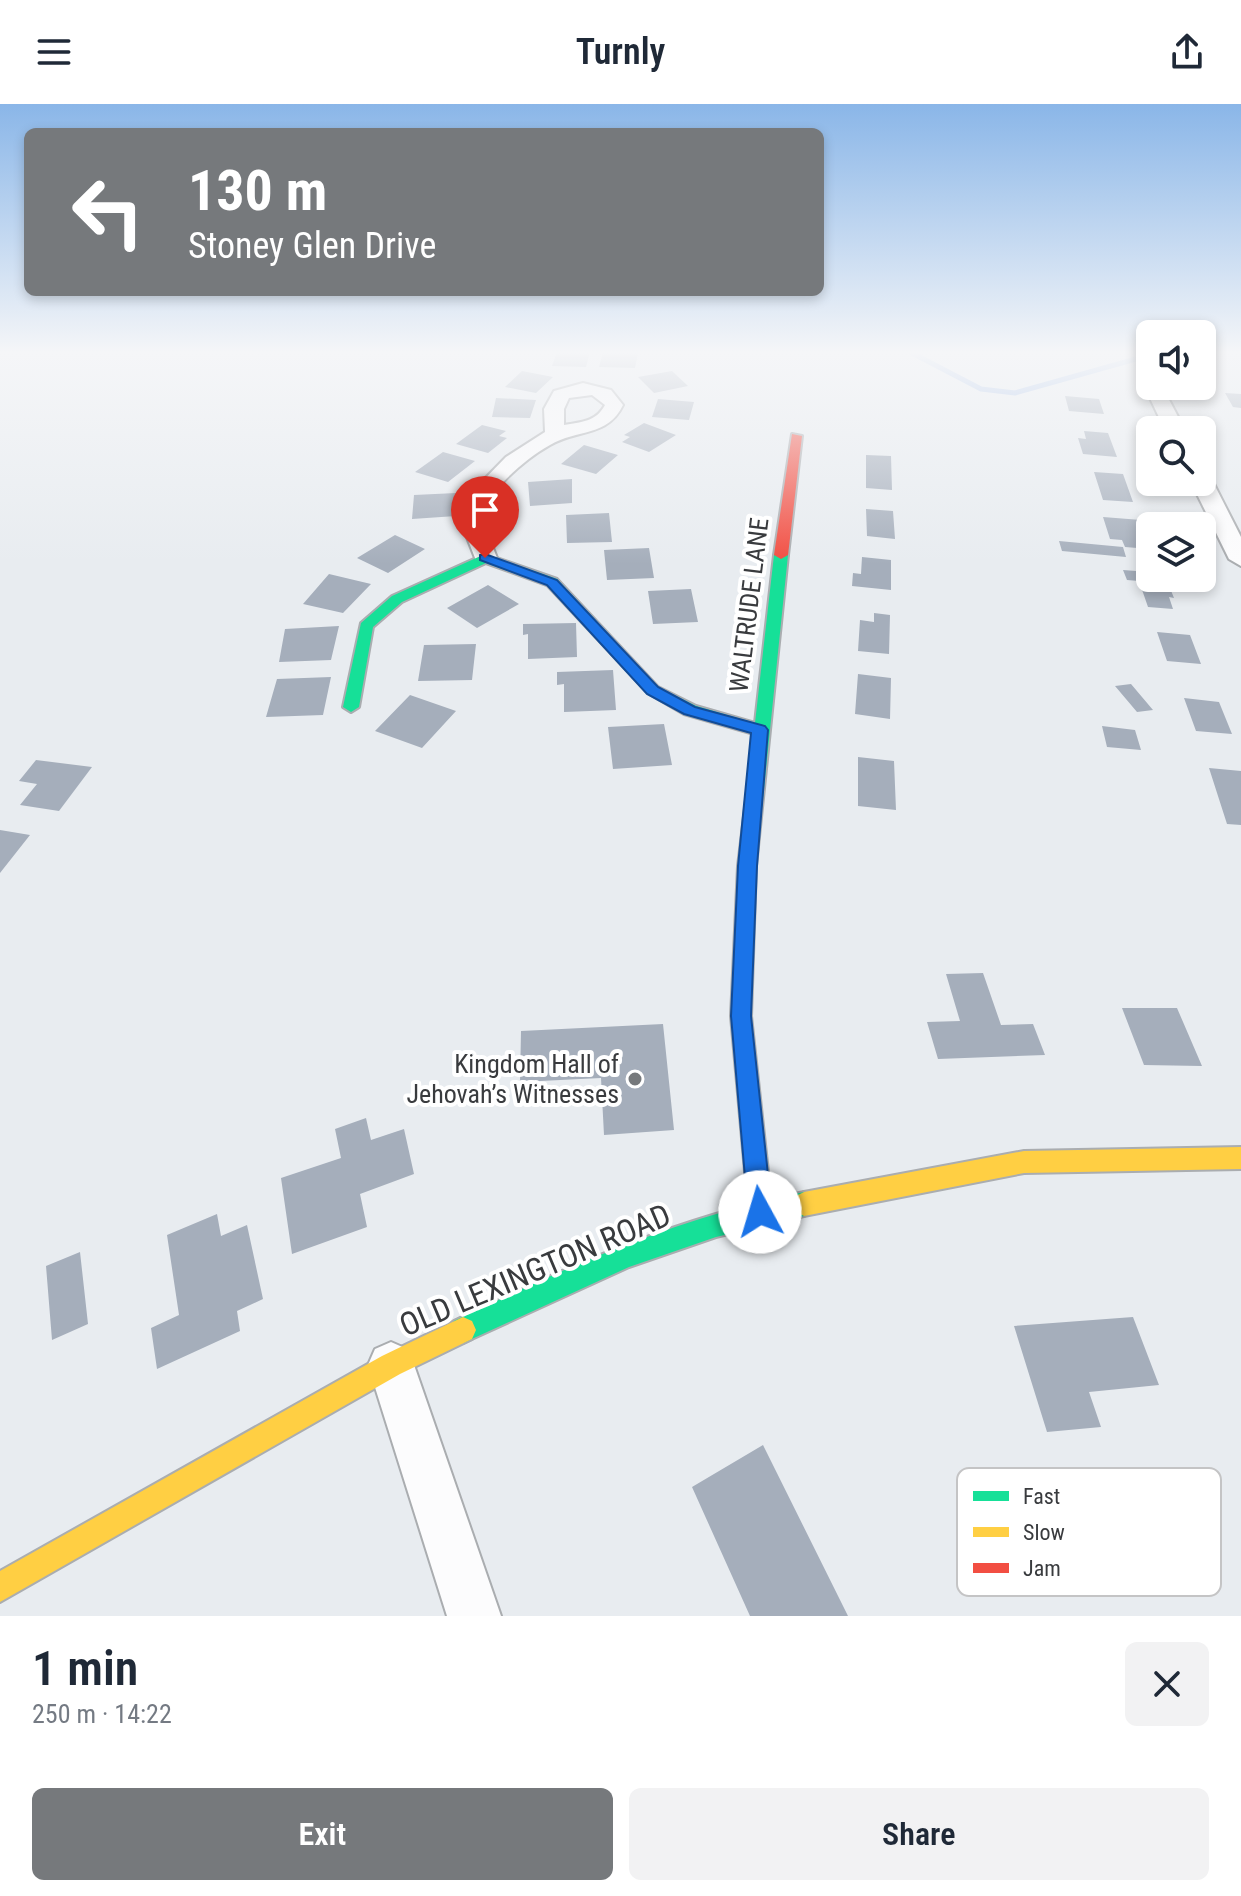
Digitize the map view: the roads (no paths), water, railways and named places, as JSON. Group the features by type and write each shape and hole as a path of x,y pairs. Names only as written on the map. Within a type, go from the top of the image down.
{"street":[{"path":"485,558 477,535 478,497 496,475 555,434"},
{"name":"WALTRUDE LANE","path":"760,1212 741,1016 747,866 760,730 796,436"},
{"path":"1209,496 1241,559"},
{"path":"351,707 366,626 397,599 485,558 552,582 653,690 690,710 760,730"},
{"name":"OLD LEXINGTON ROAD","path":"0,1587 391,1365 509,1307 636,1252 760,1212 1024,1162 1241,1158"},
{"path":"391,1365 474,1616"}],"place":[{"name":"Kingdom Hall of Jehovah’s Witnesses","path":"635,1079"}]}
